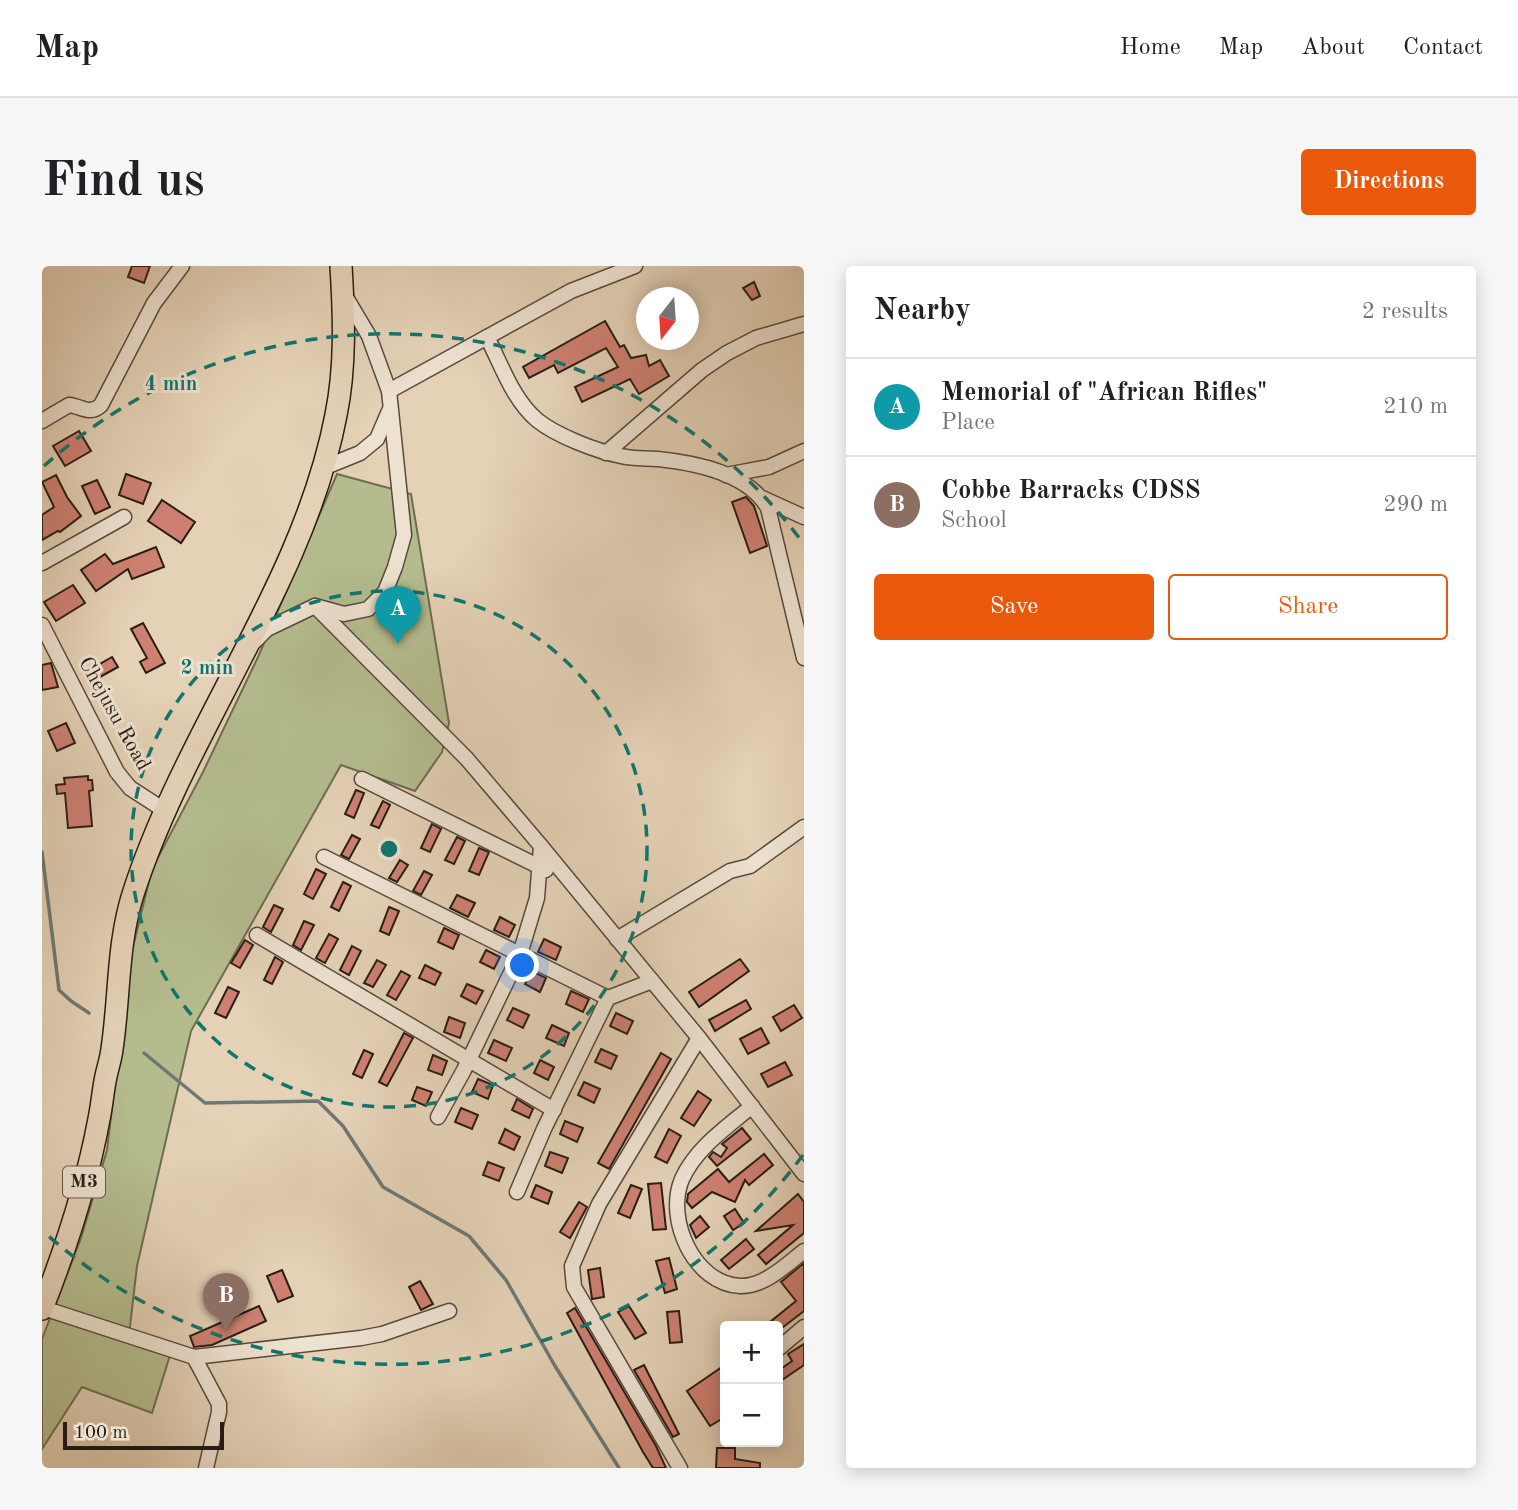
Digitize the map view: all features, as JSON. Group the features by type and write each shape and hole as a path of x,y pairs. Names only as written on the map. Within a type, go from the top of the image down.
{"highway":[{"name":"M3","path":"42,1309 75,1217 100,1119 112,1052 123,935 128,914 164,810 245,650 299,535 323,468 336,415 341,378 344,332 341,266"}],"street":[{"path":"42,421 69,405 86,411 96,410 101,405 150,310 181,266"},
{"path":"389,391 571,291 635,266"},
{"path":"245,650 267,629 315,606 344,614 368,609 385,592 404,535 389,391 369,336 342,291"},
{"path":"606,453 702,370 727,353 756,338 804,324"},
{"path":"487,337 516,394 535,419 550,429 606,453 660,459 726,475 747,485 762,498 804,517"},
{"path":"323,468 360,453 377,439 390,410"},
{"path":"726,475 769,467 804,451"},
{"path":"762,498 768,508 804,658"},
{"path":"42,563 124,517"},
{"path":"315,606 467,759 652,981 804,1174"},
{"name":"Chejusu Road","path":"42,625 117,772 130,788 164,810"},
{"path":"362,779 569,882"},
{"path":"617,939 730,871 750,866 804,827"},
{"path":"438,1117 469,1061 520,954 537,898 541,846"},
{"path":"324,857 608,998"},
{"path":"257,935 554,1110"},
{"path":"517,1192 608,998 652,981"},
{"path":"680,1468 574,1287 572,1266 599,1203 698,1038"},
{"path":"752,1107 699,1151 681,1181 678,1203 682,1238 703,1269 720,1283 742,1286 768,1279 804,1251"},
{"path":"42,1309 194,1357 361,1338 382,1334 449,1311"},
{"path":"783,1345 804,1328"},
{"path":"194,1357 219,1404 205,1468"}],"green space":[{"path":"337,474 411,494 449,723 442,752 415,791 341,765 191,1031 137,1266 129,1335 172,1349 152,1413 82,1387 42,1449 42,1339 81,1238 107,1150 130,959 152,869 203,772 258,657"}],"building":[{"path":"132,266 150,266 144,283 128,277"},
{"path":"754,282 760,296 752,300 743,288"},
{"path":"605,321 620,347 624,345 631,358 646,355 649,366 660,360 669,376 639,394 630,379 582,402 575,387 618,367 606,348 558,373 554,365 529,378 523,367"},
{"path":"79,431 91,451 65,466 53,446"},
{"path":"126,474 151,483 143,504 119,495"},
{"path":"56,475 81,516 60,532 42,540 42,515 54,507 42,482"},
{"path":"97,480 110,507 95,514 82,486"},
{"path":"746,497 754,506 767,546 750,553 732,502"},
{"path":"162,500 195,522 181,543 148,521"},
{"path":"156,547 164,567 132,579 128,569 96,591 81,570 105,554 113,564"},
{"path":"73,585 85,603 56,621 44,602"},
{"path":"143,623 165,663 146,673 140,662 147,658 131,629"},
{"path":"112,657 118,667 98,678 93,668"},
{"path":"51,663 58,687 42,690 42,665"},
{"path":"66,723 75,743 57,751 48,731"},
{"path":"88,776 88,780 92,780 93,790 89,791 92,826 68,828 65,793 57,794 56,785 65,784 64,778"},
{"path":"356,790 364,793 354,818 345,814"},
{"path":"383,801 390,805 379,828 371,825"},
{"path":"432,824 441,829 430,852 421,848"},
{"path":"352,835 360,839 349,859 341,855"},
{"path":"457,837 465,841 454,864 445,860"},
{"path":"479,848 489,852 479,875 469,871"},
{"path":"400,860 408,865 397,882 389,878"},
{"path":"316,869 326,874 313,899 304,894"},
{"path":"424,871 432,875 421,895 413,891"},
{"path":"343,882 351,886 339,911 331,907"},
{"path":"457,895 475,903 468,917 450,908"},
{"path":"274,905 283,909 271,932 263,927"},
{"path":"389,907 399,911 389,935 380,931"},
{"path":"500,917 515,925 509,937 494,930"},
{"path":"304,921 314,925 301,950 293,945"},
{"path":"444,928 459,935 453,949 438,942"},
{"path":"329,934 338,939 325,963 316,958"},
{"path":"544,939 561,947 556,960 538,952"},
{"path":"245,940 253,945 240,968 231,963"},
{"path":"352,946 361,951 349,975 340,970"},
{"path":"486,950 500,957 494,969 480,962"},
{"path":"275,957 283,962 272,984 264,980"},
{"path":"740,959 749,971 699,1007 689,992"},
{"path":"377,960 386,965 373,987 364,983"},
{"path":"425,965 441,973 435,985 419,978"},
{"path":"401,971 410,976 396,1000 387,995"},
{"path":"531,971 546,978 540,992 525,984"},
{"path":"467,984 483,991 476,1004 461,996"},
{"path":"228,987 239,992 226,1018 215,1013"},
{"path":"571,991 589,999 583,1012 566,1004"},
{"path":"746,1000 751,1009 715,1031 709,1020"},
{"path":"794,1005 802,1018 781,1031 773,1017"},
{"path":"513,1008 529,1015 523,1028 507,1020"},
{"path":"616,1013 633,1021 627,1034 610,1026"},
{"path":"449,1017 465,1023 460,1038 444,1032"},
{"path":"552,1025 569,1033 564,1046 546,1038"},
{"path":"761,1028 769,1043 748,1054 740,1039"},
{"path":"404,1033 413,1038 387,1086 379,1082"},
{"path":"494,1040 512,1048 506,1061 488,1053"},
{"path":"601,1049 617,1056 611,1069 595,1062"},
{"path":"364,1050 373,1054 362,1078 353,1074"},
{"path":"661,1053 671,1059 609,1169 598,1163"},
{"path":"433,1055 447,1061 442,1075 428,1070"},
{"path":"540,1060 554,1067 548,1080 534,1073"},
{"path":"785,1062 792,1075 768,1087 761,1074"},
{"path":"478,1079 493,1085 488,1099 472,1092"},
{"path":"584,1082 600,1089 594,1103 578,1095"},
{"path":"417,1087 432,1092 426,1106 412,1100"},
{"path":"698,1091 711,1100 694,1126 681,1118"},
{"path":"517,1099 533,1109 529,1118 512,1110"},
{"path":"461,1108 478,1115 472,1129 455,1122"},
{"path":"565,1121 583,1128 577,1142 560,1134"},
{"path":"742,1128 751,1139 717,1166 709,1157 713,1152 721,1157 727,1148 722,1144"},
{"path":"505,1129 520,1137 514,1150 499,1143"},
{"path":"669,1129 681,1136 667,1163 655,1157"},
{"path":"550,1152 568,1158 562,1173 545,1166"},
{"path":"764,1154 773,1165 749,1185 745,1180 735,1202 712,1192 692,1208 687,1202 688,1194 718,1169 729,1182"},
{"path":"488,1162 504,1168 499,1181 483,1175"},
{"path":"661,1183 666,1229 653,1230 648,1184"},
{"path":"536,1185 552,1192 548,1204 531,1197"},
{"path":"631,1185 642,1189 630,1218 618,1213"},
{"path":"798,1194 804,1202 804,1233 766,1264 758,1255 793,1225 756,1231"},
{"path":"579,1202 587,1207 570,1238 560,1232"},
{"path":"735,1209 744,1223 733,1230 724,1216"},
{"path":"700,1216 709,1227 696,1238 690,1225"},
{"path":"746,1239 754,1249 729,1269 721,1260"},
{"path":"669,1258 677,1289 665,1293 656,1261"},
{"path":"804,1263 804,1311 783,1327 783,1321 771,1321 796,1301 781,1282"},
{"path":"600,1268 604,1297 592,1299 588,1270"},
{"path":"282,1270 293,1296 278,1302 267,1276"},
{"path":"420,1281 433,1304 421,1310 409,1287"},
{"path":"259,1306 266,1321 212,1345 194,1347 190,1336"},
{"path":"629,1306 646,1333 635,1339 618,1312"},
{"path":"575,1308 656,1446 666,1468 653,1468 643,1452 567,1313"},
{"path":"679,1311 682,1342 670,1343 667,1312"},
{"path":"804,1344 804,1365 783,1379 783,1367 792,1361 788,1354"},
{"path":"644,1365 679,1434 673,1437 634,1370"},
{"path":"720,1368 720,1420 710,1426 687,1391"},
{"path":"717,1448 735,1448 735,1459 760,1463 760,1468 716,1468"}],"waterway":[{"path":"42,852 59,990 89,1013"},
{"path":"144,1053 205,1103 318,1101 343,1126 383,1187 469,1236 506,1280 555,1366 619,1468"}],"place":[{"name":"Memorial of \"African Rifles\"","path":"398,644"},
{"name":"Cobbe Barracks CDSS","path":"226,1331"}]}
